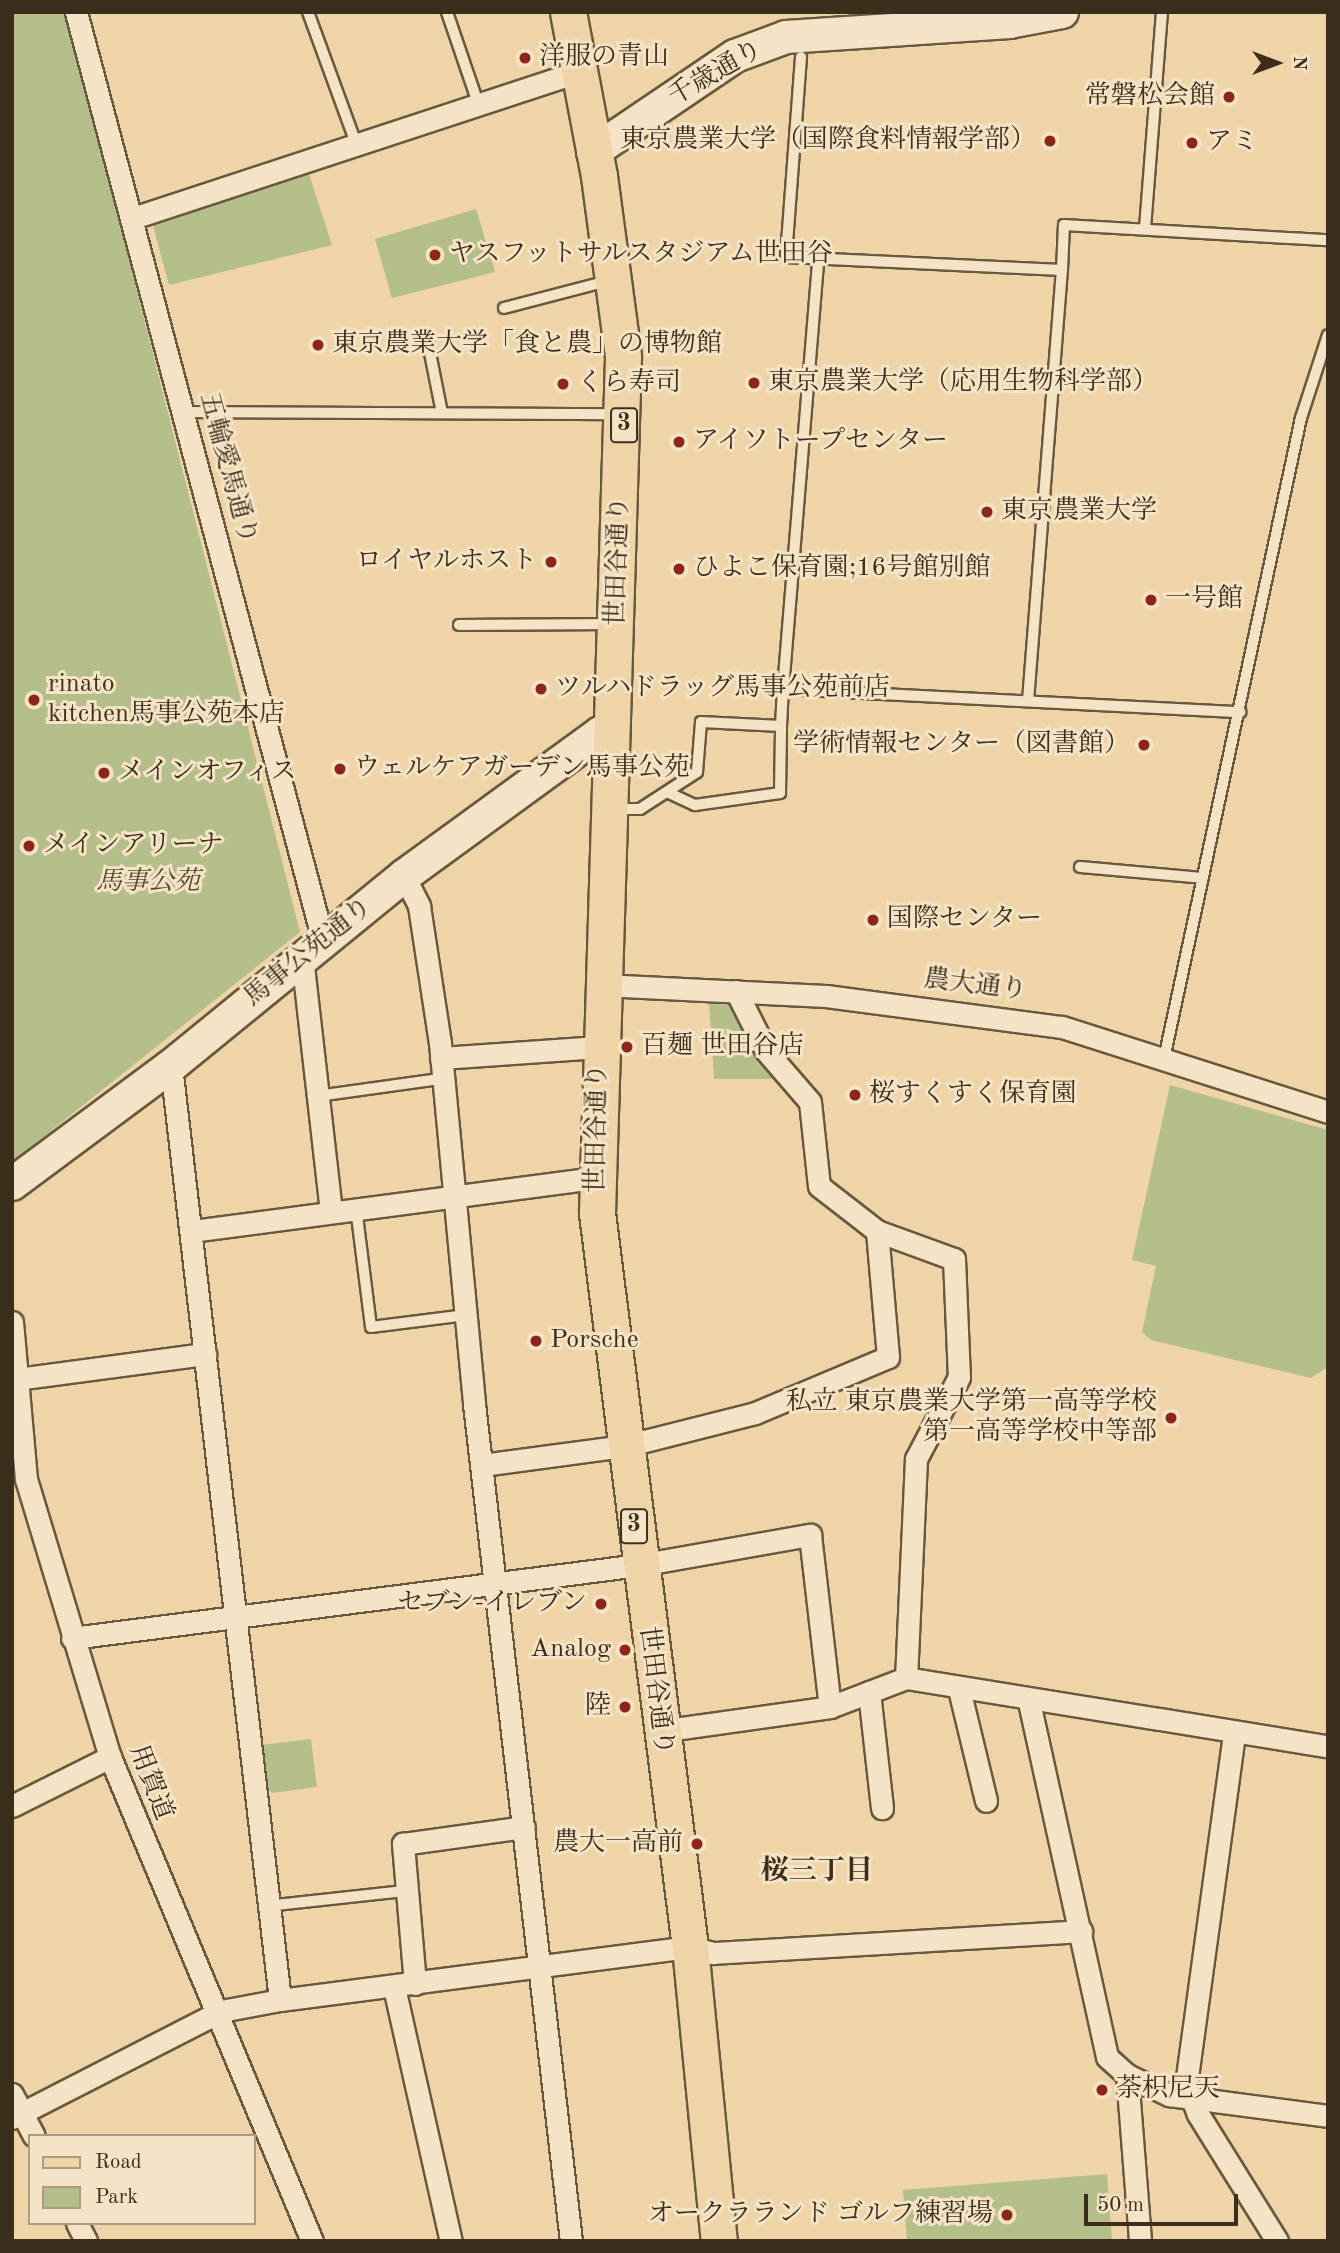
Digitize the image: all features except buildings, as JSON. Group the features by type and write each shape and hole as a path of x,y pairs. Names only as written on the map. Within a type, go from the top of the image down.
{"main road":[{"name":"世田谷通り","path":"568,12 576,72 593,152 614,279 624,414 599,1047 597,1178 619,1332 625,1446 639,1565 690,1947 719,2241"}],"street":[{"name":"五輪愛馬通り","path":"76,12 183,412 312,948 317,1096 331,1210"},
{"name":"千歳通り","path":"593,152 735,56 786,37 835,28 1010,22 1062,12"},
{"path":"133,218 576,72"},
{"name":"馬事公苑通り","path":"12,1184 171,1066 312,948 404,876 600,733 611,733"},
{"path":"404,876 419,906 441,1068 452,1197 482,1465 500,1582 538,1968 571,2241"},
{"name":"農大通り","path":"602,985 736,991 1004,1017 1062,1027 1328,1112"},
{"path":"736,991 766,1051 810,1102 819,1186 877,1231 954,1259 959,1377 916,1460 906,1678"},
{"path":"441,1068 599,1047"},
{"path":"171,1066 280,2000"},
{"path":"191,1231 331,1210 597,1178"},
{"path":"482,1465 625,1446 755,1413 888,1357 877,1231"},
{"name":"用賀道","path":"12,1322 17,1379 19,1482 110,1757 221,2011 312,2241"},
{"path":"17,1379 205,1354"},
{"path":"72,1638 639,1565 810,1535 830,1707"},
{"path":"660,1731 830,1707 906,1678 1029,1702 1328,1746"},
{"path":"959,1689 986,1801"},
{"path":"869,1692 883,1808"},
{"path":"1029,1702 1107,2057 1127,2075 1191,2098 1328,2116"},
{"path":"1234,1734 1186,2083 1191,2098 1277,2241"},
{"path":"12,1805 110,1757"},
{"path":"451,2241 404,1985 406,1891 403,1844 524,1827"},
{"path":"33,2134 16,2108 221,2011 280,2000 690,1947 713,1953 1081,1931"},
{"path":"1127,2075 1140,2241"},
{"path":"78,2225 86,2241"}],"lane":[{"path":"308,12 356,143"},
{"path":"447,12 478,103"},
{"path":"1145,228 1162,12"},
{"path":"801,57 786,257 1062,270"},
{"path":"1028,701 1065,225 1328,240"},
{"path":"669,793 695,805 780,793 783,690 818,259"},
{"path":"504,308 614,279"},
{"path":"1164,1059 1301,418 1328,335"},
{"path":"428,344 442,413"},
{"path":"183,412 624,414"},
{"path":"459,625 617,623"},
{"path":"783,690 1240,712"},
{"path":"608,809 640,809 669,793 697,772 701,722 781,726"},
{"path":"1080,867 1203,878"},
{"path":"317,1096 441,1068"},
{"path":"356,1208 371,1326 466,1315"},
{"path":"267,1906 406,1891"}],"green space":[{"name":"馬事公苑","path":"12,12 66,12 300,932 12,1162"},
{"path":"308,171 332,245 169,285 152,222"},
{"name":"ヤスフットサルスタジアム世田谷","path":"476,209 495,272 392,298 375,239"},
{"path":"709,1003 729,1005 757,1062 774,1079 714,1079"},
{"path":"1170,1085 1328,1130 1328,1367 1311,1378 1151,1340 1142,1332 1156,1266 1132,1260"},
{"path":"311,1739 317,1787 272,1793 265,1785 261,1745"},
{"name":"オークラランド ゴルフ練習場","path":"1107,2174 1112,2241 907,2241 903,2190"}],"place":[{"name":"洋服の青山","path":"525,58"},
{"name":"常磐松会館","path":"1229,97"},
{"name":"東京農業大学（国際食料情報学部）","path":"1050,141"},
{"name":"アミ","path":"1192,143"},
{"name":"ヤスフットサルスタジアム世田谷","path":"435,255"},
{"name":"東京農業大学「食と農」の博物館","path":"318,345"},
{"name":"東京農業大学（応用生物科学部）","path":"754,383"},
{"name":"くら寿司","path":"563,384"},
{"name":"アイソトープセンター","path":"679,442"},
{"name":"東京農業大学","path":"987,512"},
{"name":"ロイヤルホスト","path":"551,562"},
{"name":"ひよこ保育園;16号館別館","path":"679,569"},
{"name":"一号館","path":"1151,600"},
{"name":"ツルハドラッグ馬事公苑前店","path":"541,689"},
{"name":"rinato kitchen馬事公苑本店","path":"34,700"},
{"name":"学術情報センター（図書館）","path":"1144,745"},
{"name":"ウェルケアガーデン馬事公苑","path":"340,769"},
{"name":"メインオフィス","path":"104,773"},
{"name":"メインアリーナ","path":"29,846"},
{"name":"国際センター","path":"873,920"},
{"name":"百麺 世田谷店","path":"627,1047"},
{"name":"桜すくすく保育園","path":"855,1095"},
{"name":"Porsche","path":"536,1341"},
{"name":"私立 東京農業大学第一高等学校 第一高等学校中等部","path":"1171,1418"},
{"name":"セブン-イレブン","path":"601,1604"},
{"name":"Analog","path":"625,1650"},
{"name":"陸","path":"625,1707"},
{"name":"農大一高前","path":"697,1844"},
{"name":"荼枳尼天","path":"1102,2090"},
{"name":"オークラランド ゴルフ練習場","path":"1007,2215"}],"district":[{"name":"桜三丁目","path":"817,1872"}]}
